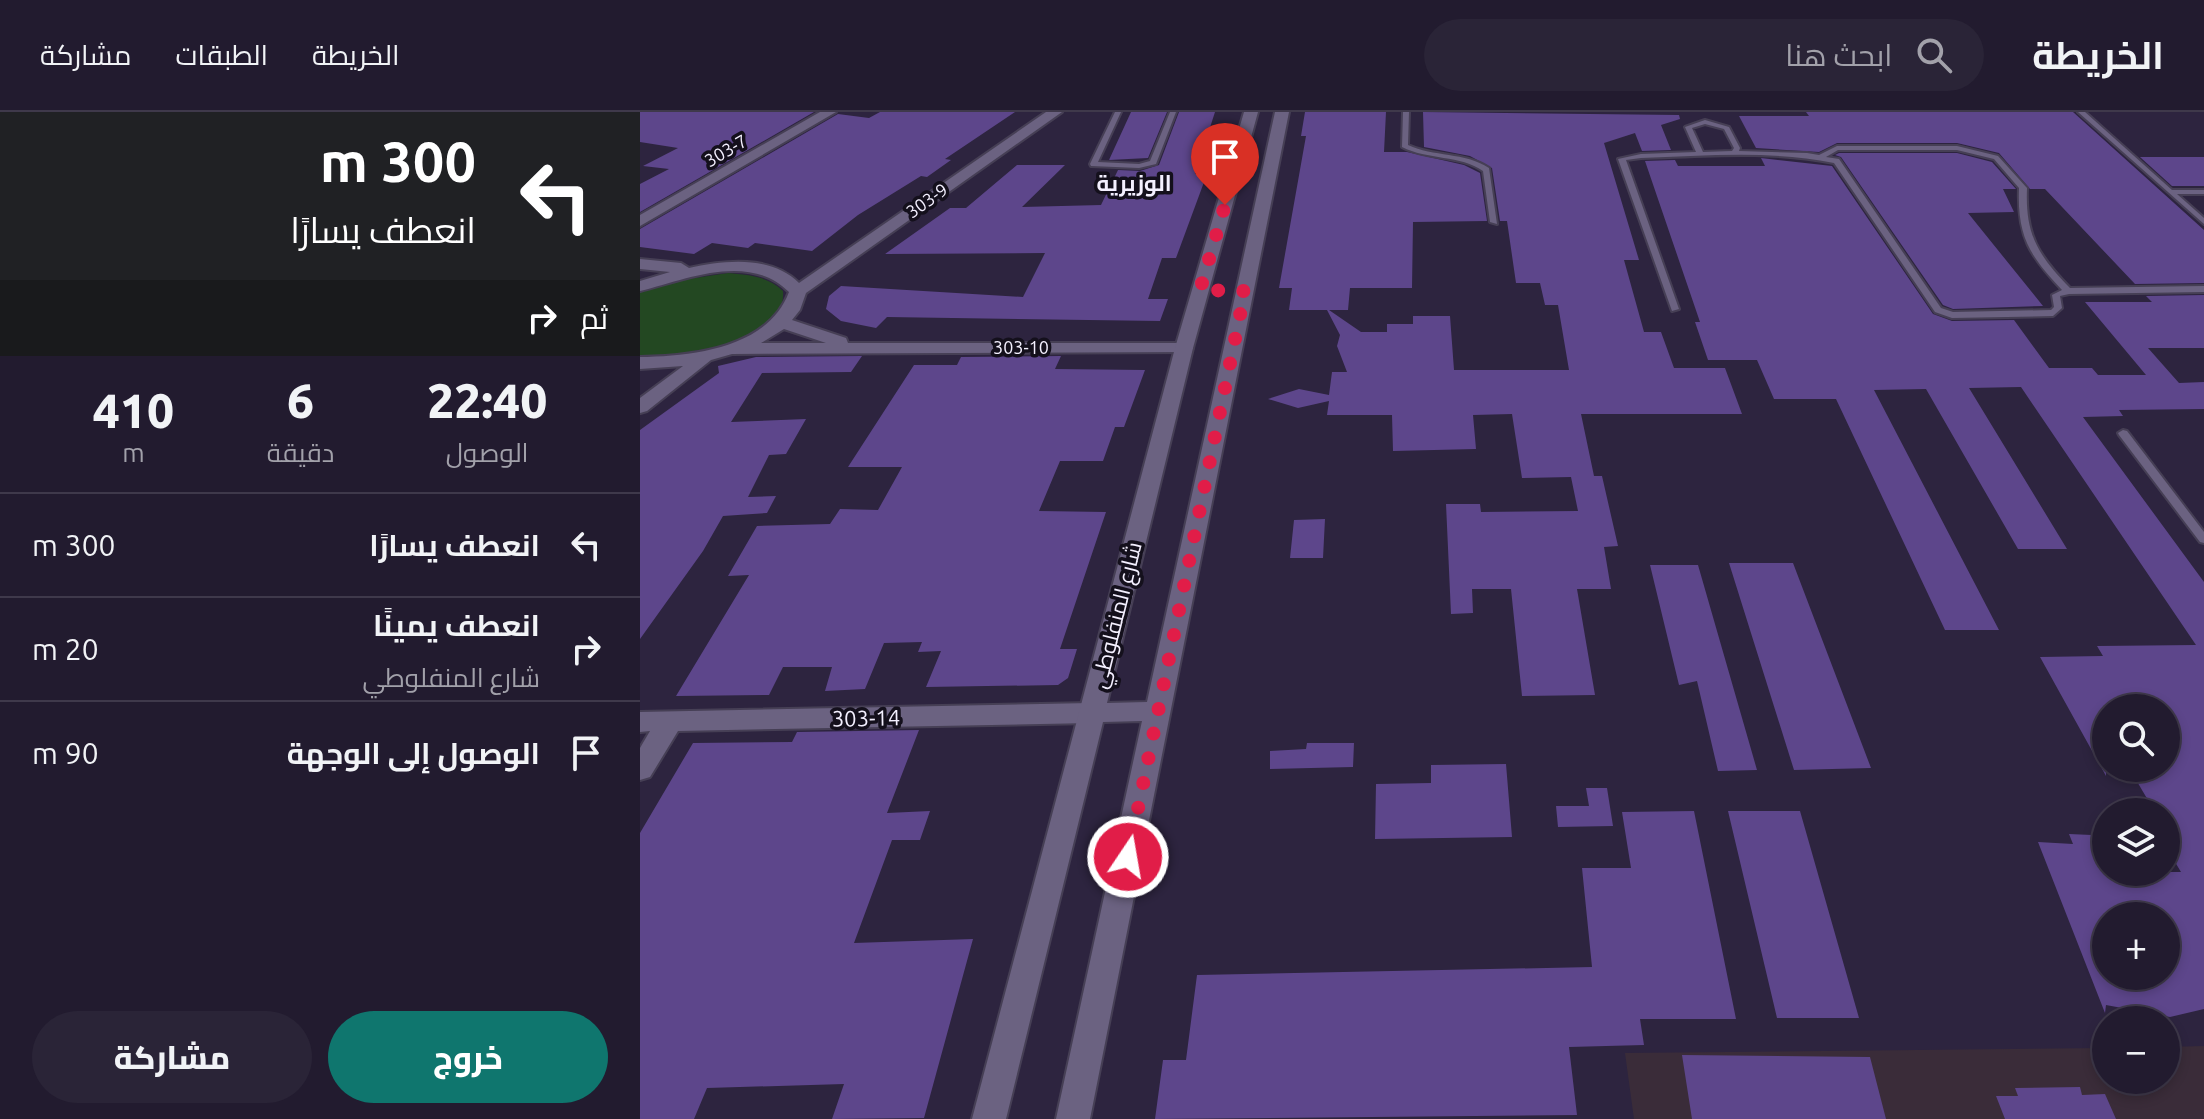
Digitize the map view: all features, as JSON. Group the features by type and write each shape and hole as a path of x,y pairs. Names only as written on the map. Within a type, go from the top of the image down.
{"street":[{"name":"303-7","path":"640,221 829,112"},
{"name":"303-9","path":"798,291 1055,112"},
{"name":"شارع المنفلوطي","path":"1073,1119 1158,711 1223,291 1253,167 1251,112"},
{"name":"شارع المنفلوطي","path":"989,1119 1184,348 1223,291 1253,167 1282,112"},
{"path":"640,264 703,269 756,268 777,273 791,281 798,291 797,306 782,322 760,337 707,356 640,363"},
{"path":"640,286 703,269"},
{"name":"303-10","path":"782,322 858,348"},
{"name":"303-10","path":"730,349 1184,348"},
{"path":"640,407 707,356"},
{"name":"303-14","path":"640,722 1158,711"},
{"path":"640,770 670,722"}],"lane":[{"path":"1118,112 1094,164 1139,166 1153,162 1173,112"},
{"path":"1406,112 1404,146 1417,154 1468,160 1486,170 1494,222"},
{"path":"1699,112 1705,122"},
{"path":"2081,112 2204,222"},
{"path":"1700,154 1688,127 1705,122 1727,128 1737,148 1734,153"},
{"path":"1822,156 1837,148 1922,146 1957,148 1996,157 2023,188 2020,216 2038,260 2068,291"},
{"path":"1675,309 1622,159 1734,153 1822,156 1836,161 1938,310 1952,315 2053,313 2058,308 2056,295 2068,291 2204,289"},
{"path":"2170,192 2204,192"},
{"path":"2123,433 2204,540"}],"shaded area":[{"path":"2204,1046 2204,1119 1634,1119 1625,1053 2092,1048 2092,1094 2180,1094 2180,1047"}],"green space":[{"path":"728,273 764,279 783,291 780,309 768,324 728,343 679,353 640,356 640,292 669,282"}],"building":[{"path":"640,112 814,112 640,212 640,184 669,169 643,166 678,148 640,142"},
{"path":"880,112 1015,112 945,159 951,160 927,177 921,176 858,215 812,251 755,243 748,248 712,243 694,254 640,247 640,229 838,114 869,118"},
{"path":"1131,112 1167,112 1148,158 1109,160"},
{"path":"1179,112 1215,112 1195,174 1207,174 1176,258 1162,258 1148,299 1168,299 1160,321 887,317 876,328 841,321 826,309 829,296 841,286 1023,297 1045,253 885,254 950,208 966,208 1017,165 1065,165 1022,207 1101,205 1118,170 1140,171 1159,165"},
{"path":"1305,112 1386,112 1384,152 1407,152 1464,165 1480,173 1487,221 1413,222 1412,288 1350,288 1348,310 1329,310 1361,332 1387,332 1387,324 1413,324 1413,316 1450,316 1454,370 1569,370 1558,305 1545,305 1540,283 1516,283 1507,221 1500,221 1492,168 1470,156 1424,147 1423,112 1679,115 1680,119 1661,125 1671,150 1642,151 1635,133 1604,143 1639,260 1624,260 1644,332 1661,332 1674,368 1725,368 1742,414 1581,414 1594,476 1602,476 1618,546 1604,547 1611,589 1577,589 1595,695 1522,696 1511,589 1472,589 1473,613 1451,614 1446,504 1480,504 1481,512 1578,511 1571,477 1522,478 1512,414 1473,415 1476,449 1393,451 1392,415 1327,415 1329,401 1298,408 1268,399 1299,389 1329,395 1332,372 1347,372 1337,346 1340,335 1327,310 1289,310 1292,288 1279,288 1306,136 1301,136"},
{"path":"1806,112 2073,112 2204,230 2204,283 2135,284 2045,189 2030,189 1999,153 1957,143 1837,143 1819,152 1756,148 1739,116 1809,116"},
{"path":"1957,153 1992,162 2016,189 2003,189 2014,212 1968,213 2043,306 1953,309 1943,305 1841,157 1835,155"},
{"path":"2140,157 2204,157 2204,186 2172,186"},
{"path":"1761,158 1832,166 1933,314 1952,321 2014,320 2049,368 2092,368 2098,375 2146,375 2085,302 2152,302 2146,296 2204,295 2204,348 2148,348 2179,383 2204,382 2204,409 2119,410 2123,416 2083,417 2204,582 2204,1009 2180,1015 2180,1006 2102,1006 2096,990 2180,990 2180,902 2092,902 2092,980 2038,842 2073,844 2069,834 2092,835 2092,886 2180,886 2180,798 2147,798 2137,782 2180,782 2180,694 2092,694 2092,751 2040,657 2103,656 2097,646 2196,645 2021,387 1969,388 2067,549 2018,549 1926,389 1874,390 1999,630 1945,630 1836,399 1774,399 1757,360 1708,360 1695,322 1700,322 1645,161 1675,160 1678,166 1765,166"},
{"path":"862,356 851,372 762,373 731,422 806,419 786,454 769,455 748,497 776,496 767,513 723,516 703,551 640,639 640,430 719,373 718,366 756,357"},
{"path":"1061,356 1055,369 1145,370 1124,427 1115,427 1103,461 1060,461 1039,511 1106,512 1060,649 1077,649 1068,678 1058,685 926,687 941,651 918,652 922,642 884,643 865,689 825,691 832,667 783,667 769,695 676,696 749,575 728,576 757,526 830,524 840,509 878,510 902,467 848,467 914,365 957,365 961,357"},
{"path":"1325,519 1323,558 1290,558 1294,520"},
{"path":"1729,563 1793,563 1871,768 1794,770"},
{"path":"1650,565 1698,565 1757,770 1718,771 1697,681 1679,685"},
{"path":"919,730 887,813 930,811 920,840 892,840 854,943 973,939 924,1118 832,1119 844,1084 707,1088 694,1119 640,1119 640,833 693,743 792,742 797,732"},
{"path":"1307,743 1354,743 1353,767 1270,769 1270,751 1306,749"},
{"path":"1506,764 1512,837 1375,839 1376,784 1431,783 1431,765"},
{"path":"1586,788 1607,788 1613,826 1558,827 1556,806 1589,806"},
{"path":"1694,811 1736,1019 1640,1019 1644,1045 1569,1047 1577,1115 1155,1119 1163,1060 1186,1060 1197,975 1592,967 1582,868 1631,868 1622,812"},
{"path":"1728,811 1800,811 1859,1018 1777,1018"},
{"path":"1682,1055 1870,1057 1886,1119 1692,1119"},
{"path":"2080,1087 2082,1095 2105,1094 2116,1119 2005,1119 1996,1096 2018,1096 2015,1088"}],"district":[{"name":"الوزيرية","path":"1134,183"}],"route":[{"path":"1128,857 1245,291 1200,290 1225,205"}]}
